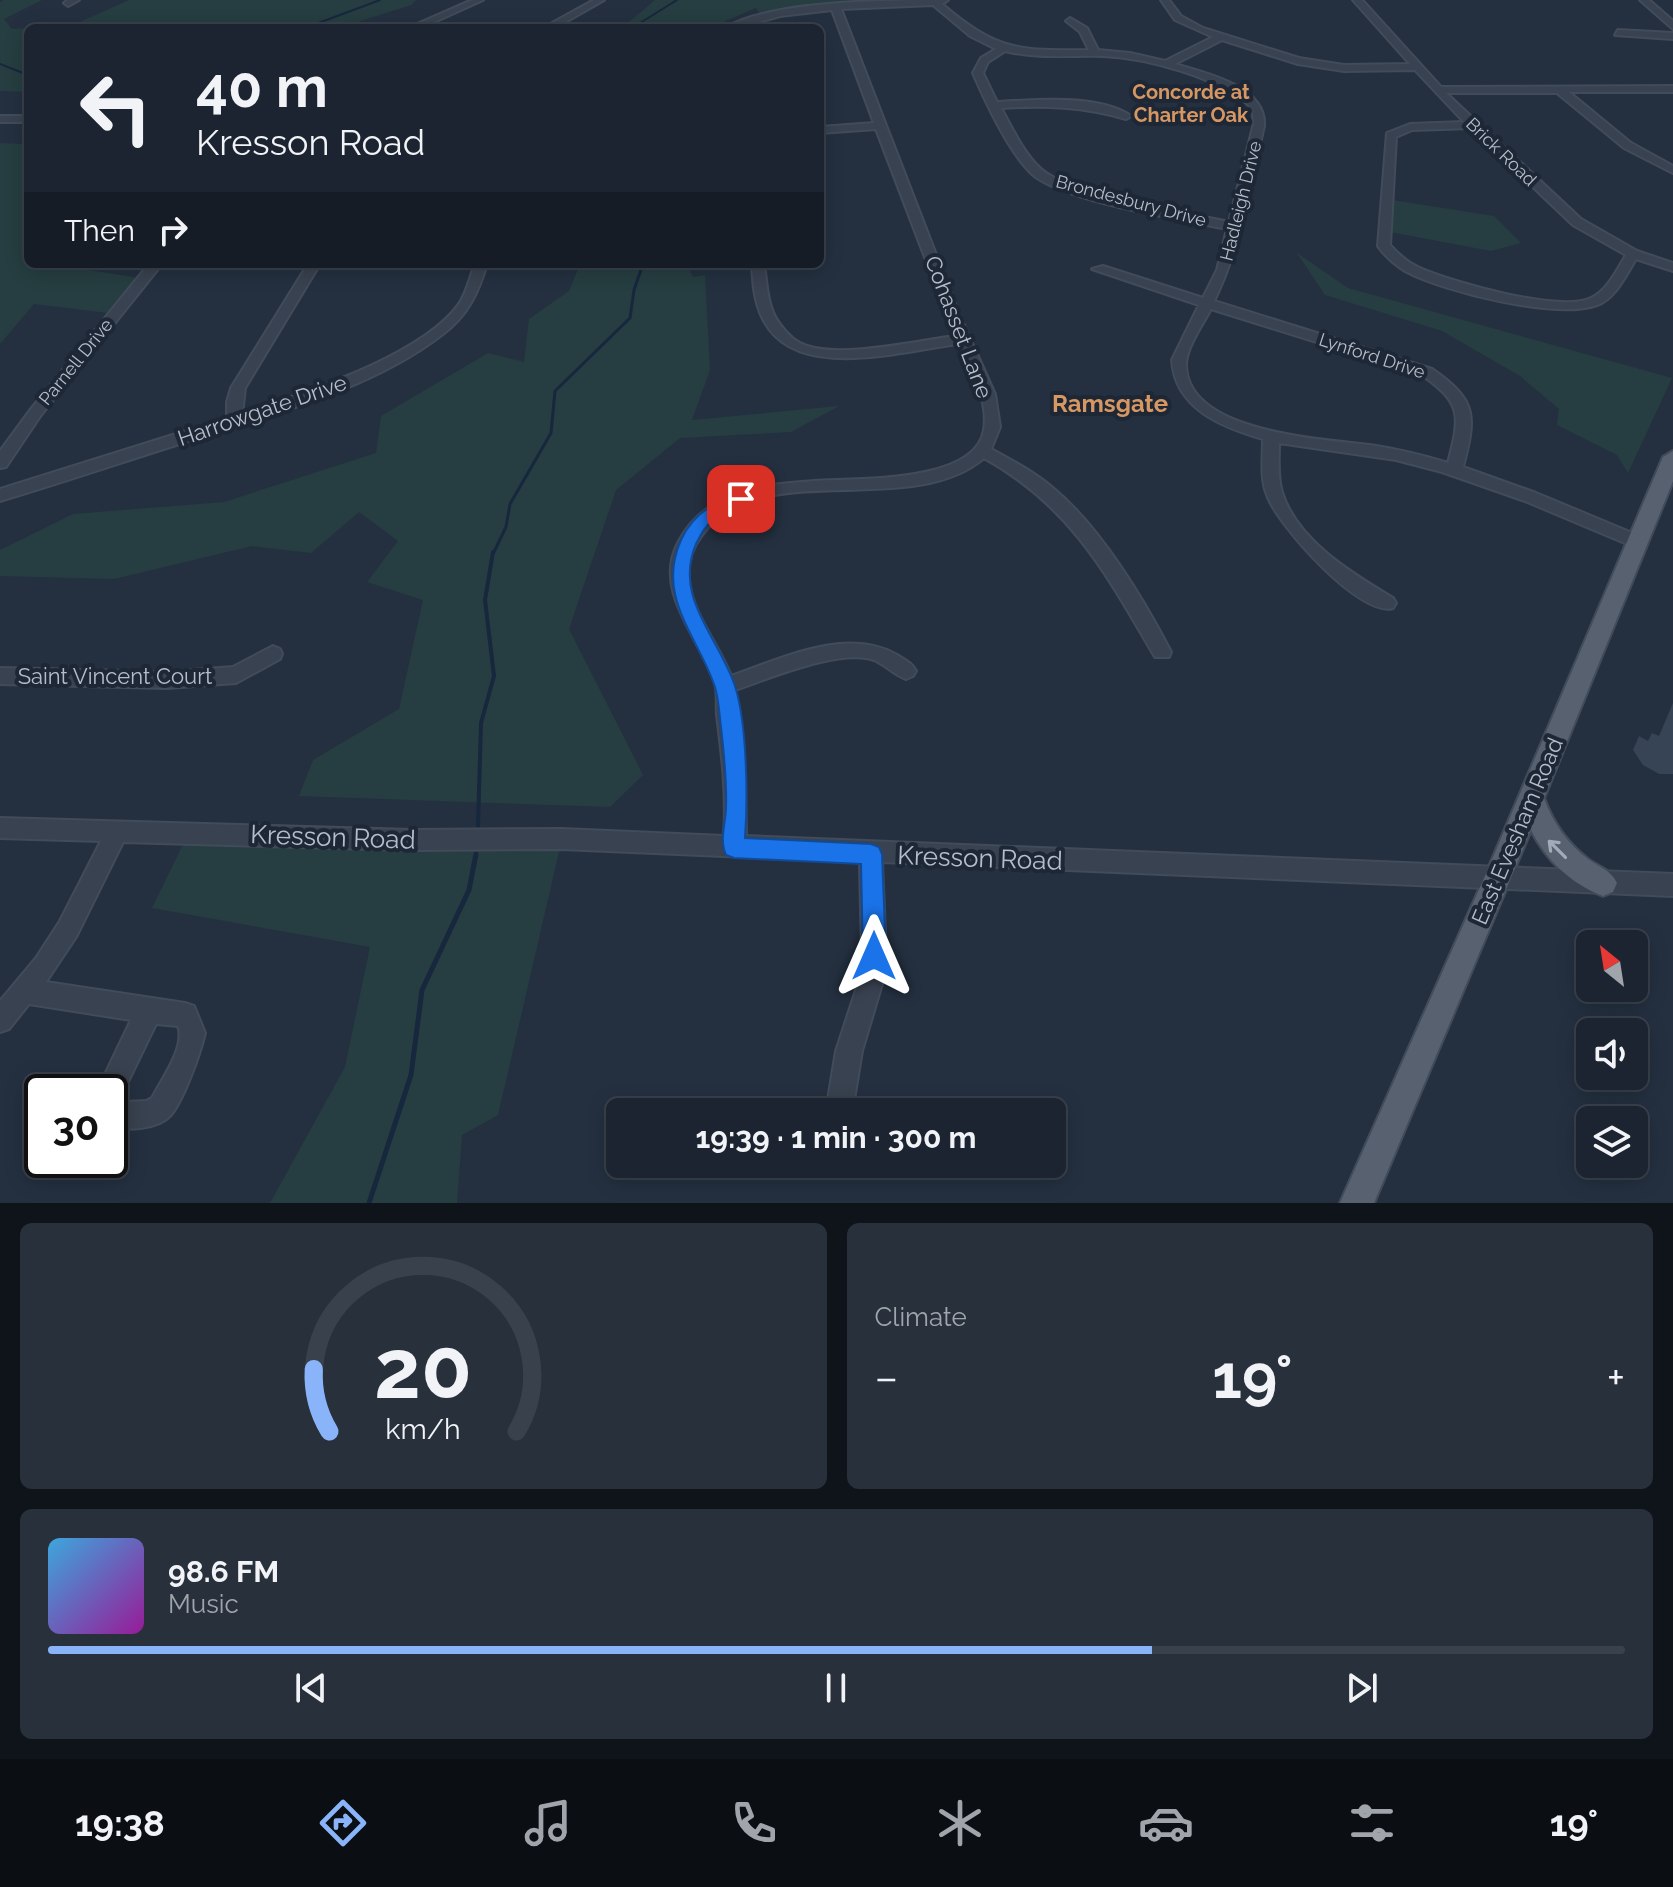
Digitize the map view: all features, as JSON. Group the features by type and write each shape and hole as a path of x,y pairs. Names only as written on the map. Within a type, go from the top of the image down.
{"main road":[{"name":"East Evesham Road","path":"1357,1203 1497,880 1673,457"},
{"path":"1531,798 1547,839 1581,872 1603,883"}],"street":[{"path":"422,24 479,0"},
{"path":"555,24 600,0"},
{"path":"740,24 761,16 951,0"},
{"path":"1165,0 1178,18 1221,37 1298,61 1327,67 1416,67"},
{"name":"Brick Road","path":"1357,0 1438,90 1577,222 1633,254 1673,267"},
{"path":"1644,0 1673,26"},
{"name":"Hadleigh Drive","path":"935,2 975,35 1003,48 1132,56 1238,92 1257,107 1259,126 1223,270 1179,360 1184,386 1202,407 1250,432 1359,447 1454,470 1638,542"},
{"name":"Cohasset Lane","path":"836,9 989,400 993,423 989,442 983,451"},
{"path":"1070,21 1084,30 1095,53"},
{"path":"1618,33 1673,36"},
{"path":"1165,65 1221,37"},
{"name":"Brondesbury Drive","path":"1003,48 979,66 981,80 1036,171 1051,181 1132,204 1235,227"},
{"path":"1438,90 1673,89"},
{"path":"1560,90 1632,150 1648,161 1673,170"},
{"path":"996,105 1057,101 1097,106 1126,116"},
{"path":"0,119 24,119"},
{"path":"1473,125 1410,127 1391,135 1384,246 1394,259 1418,272 1441,279 1542,305 1577,307 1601,298 1633,254"},
{"path":"824,130 881,126"},
{"name":"Parnell Drive","path":"0,463 36,412 153,268"},
{"path":"235,420 234,402 238,388 312,268"},
{"name":"Harrowgate Drive","path":"0,495 353,379 413,348 462,309 480,268"},
{"path":"759,268 770,321 784,338 801,350 830,354 963,339"},
{"path":"1098,269 1206,304"},
{"name":"Lynford Drive","path":"1206,304 1415,366 1443,382 1462,400 1466,410 1454,470"},
{"path":"1271,436 1275,496 1290,520 1334,568 1387,603"},
{"path":"734,848 737,807 734,749 725,686 687,606 680,579 680,560 695,528 708,515 741,499 780,489 931,476 968,463 983,451 1032,479 1069,514 1118,581 1162,652"},
{"path":"725,686 787,665 858,650 885,658 906,671"},
{"name":"Saint Vincent Court","path":"0,676 167,680 236,675 273,654"},
{"name":"Kresson Road","path":"0,828 412,840 562,839 1673,885"},
{"path":"0,1020 68,929 117,832"},
{"path":"841,1098 849,1051 870,984 874,956 871,854"},
{"path":"24,991 149,1011"}],"green space":[{"path":"42,0 4,19 12,29 24,28 24,92 0,91 0,2"},
{"path":"129,0 416,0 411,5 352,24 75,24"},
{"path":"655,0 882,0 887,6 761,16 756,8 718,24 627,24"},
{"path":"0,143 23,144 24,268 91,268 145,279 116,314 34,304 0,344"},
{"path":"1386,199 1494,216 1521,243 1491,251 1385,231"},
{"path":"1297,253 1348,288 1672,378 1628,473 1617,455 1557,425 1559,409 1520,376 1442,331 1325,295"},
{"path":"578,268 689,268 693,277 705,275 710,370 692,420 839,406 791,432 680,438 616,490 569,629 643,775 610,807 299,796 313,760 399,709 423,600 367,582 398,541 359,512 311,553 252,546 114,579 0,576 0,550 73,514 224,502 376,453 381,416 488,353 524,362 529,319 569,291"},
{"path":"189,832 562,839 498,1115 462,1135 457,1203 270,1203 345,1067 370,947 152,908"}],"building":[{"path":"1673,703 1673,774 1659,774 1643,765 1633,750 1639,736 1648,741 1652,733 1659,736"}],"waterway":[{"path":"316,24 380,0"},
{"path":"638,24 677,0"},
{"path":"0,64 24,73"},
{"path":"493,554 506,527 510,504 551,433 555,391 630,318 634,290 642,268"},
{"path":"478,826 481,723 494,676 485,600 493,552"},
{"path":"369,1203 411,1075 422,990 469,890 476,854"}],"district":[{"name":"Concorde at Charter Oak","path":"1191,104"},
{"name":"Ramsgate","path":"1110,404"}],"route":[{"path":"741,499 708,515 695,528 680,560 680,579 687,606 725,686 734,749 737,807 734,848 871,854 874,956"}]}
